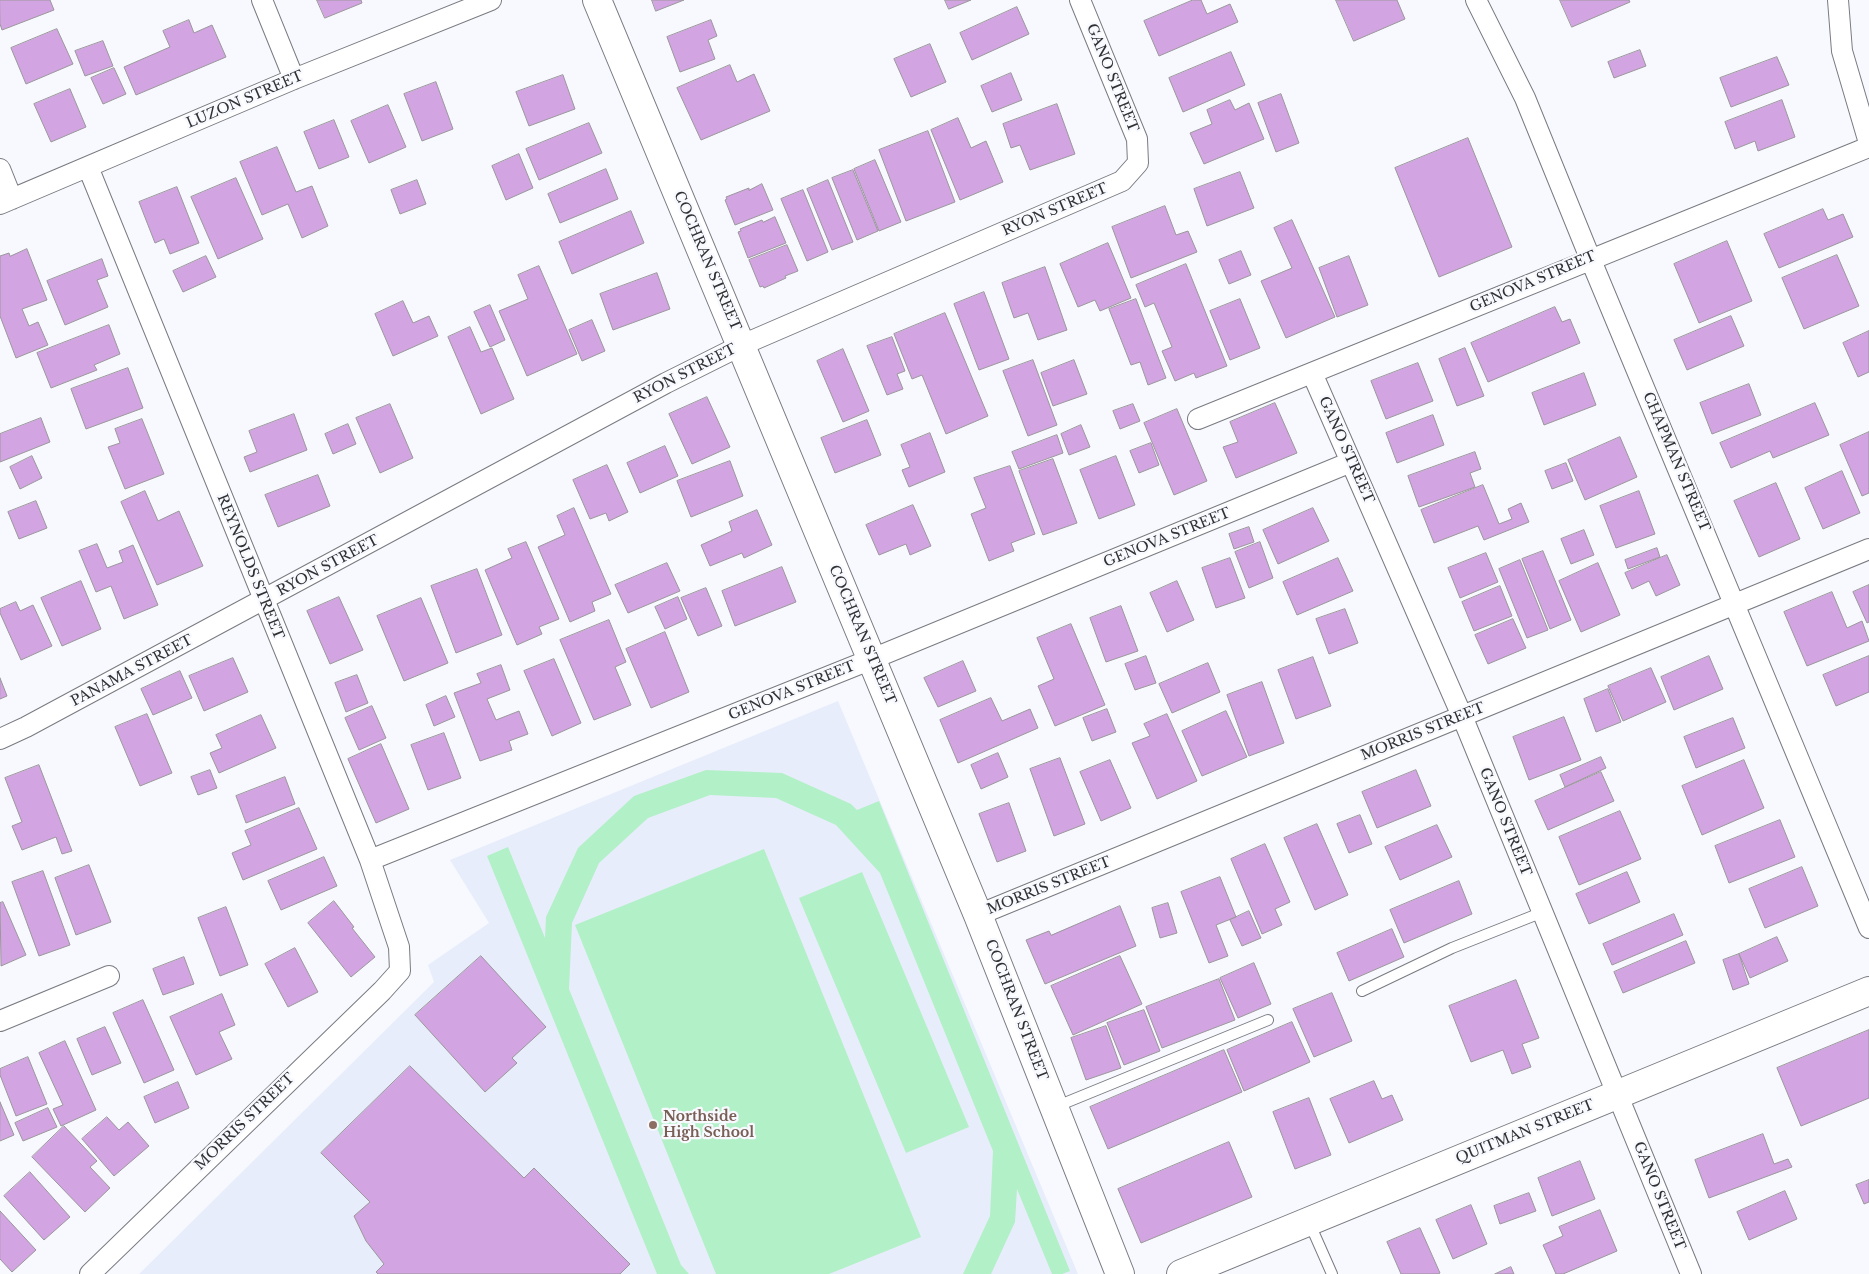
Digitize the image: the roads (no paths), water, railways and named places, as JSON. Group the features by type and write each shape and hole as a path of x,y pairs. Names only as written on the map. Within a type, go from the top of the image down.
{"street":[{"path":"262,0 294,79"},
{"name":"LUZON STREET","path":"6,201 294,79 491,0"},
{"name":"COCHRAN STREET","path":"597,0 978,915 1120,1274"},
{"name":"GANO STREET","path":"1080,0 1137,139 1138,163 1122,181"},
{"name":"CHAPMAN STREET","path":"1476,0 1525,98 1869,928"},
{"path":"1838,0 1842,50 1869,143"},
{"name":"GENOVA STREET","path":"1198,419 1590,258 1869,147"},
{"name":"REYNOLDS STREET","path":"88,167 370,860 399,947 400,970"},
{"path":"0,169 6,201"},
{"name":"RYON STREET","path":"263,601 666,383 742,345 1122,181"},
{"name":"GANO STREET","path":"1312,373 1462,716 1691,1274"},
{"name":"GENOVA STREET","path":"370,860 872,658 1351,462"},
{"name":"MORRIS STREET","path":"978,915 1869,549"},
{"name":"PANAMA STREET","path":"0,739 263,601"},
{"name":"MORRIS STREET","path":"90,1274 382,991 400,970"},
{"path":"0,1021 109,976"},
{"name":"QUITMAN STREET","path":"1181,1274 1869,991"}],"lane":[{"path":"1362,991 1452,948 1543,912"},
{"path":"1054,1108 1268,1020"},
{"path":"1308,1221 1332,1274"}],"place":[{"name":"Northside High School","path":"653,1125"}]}
